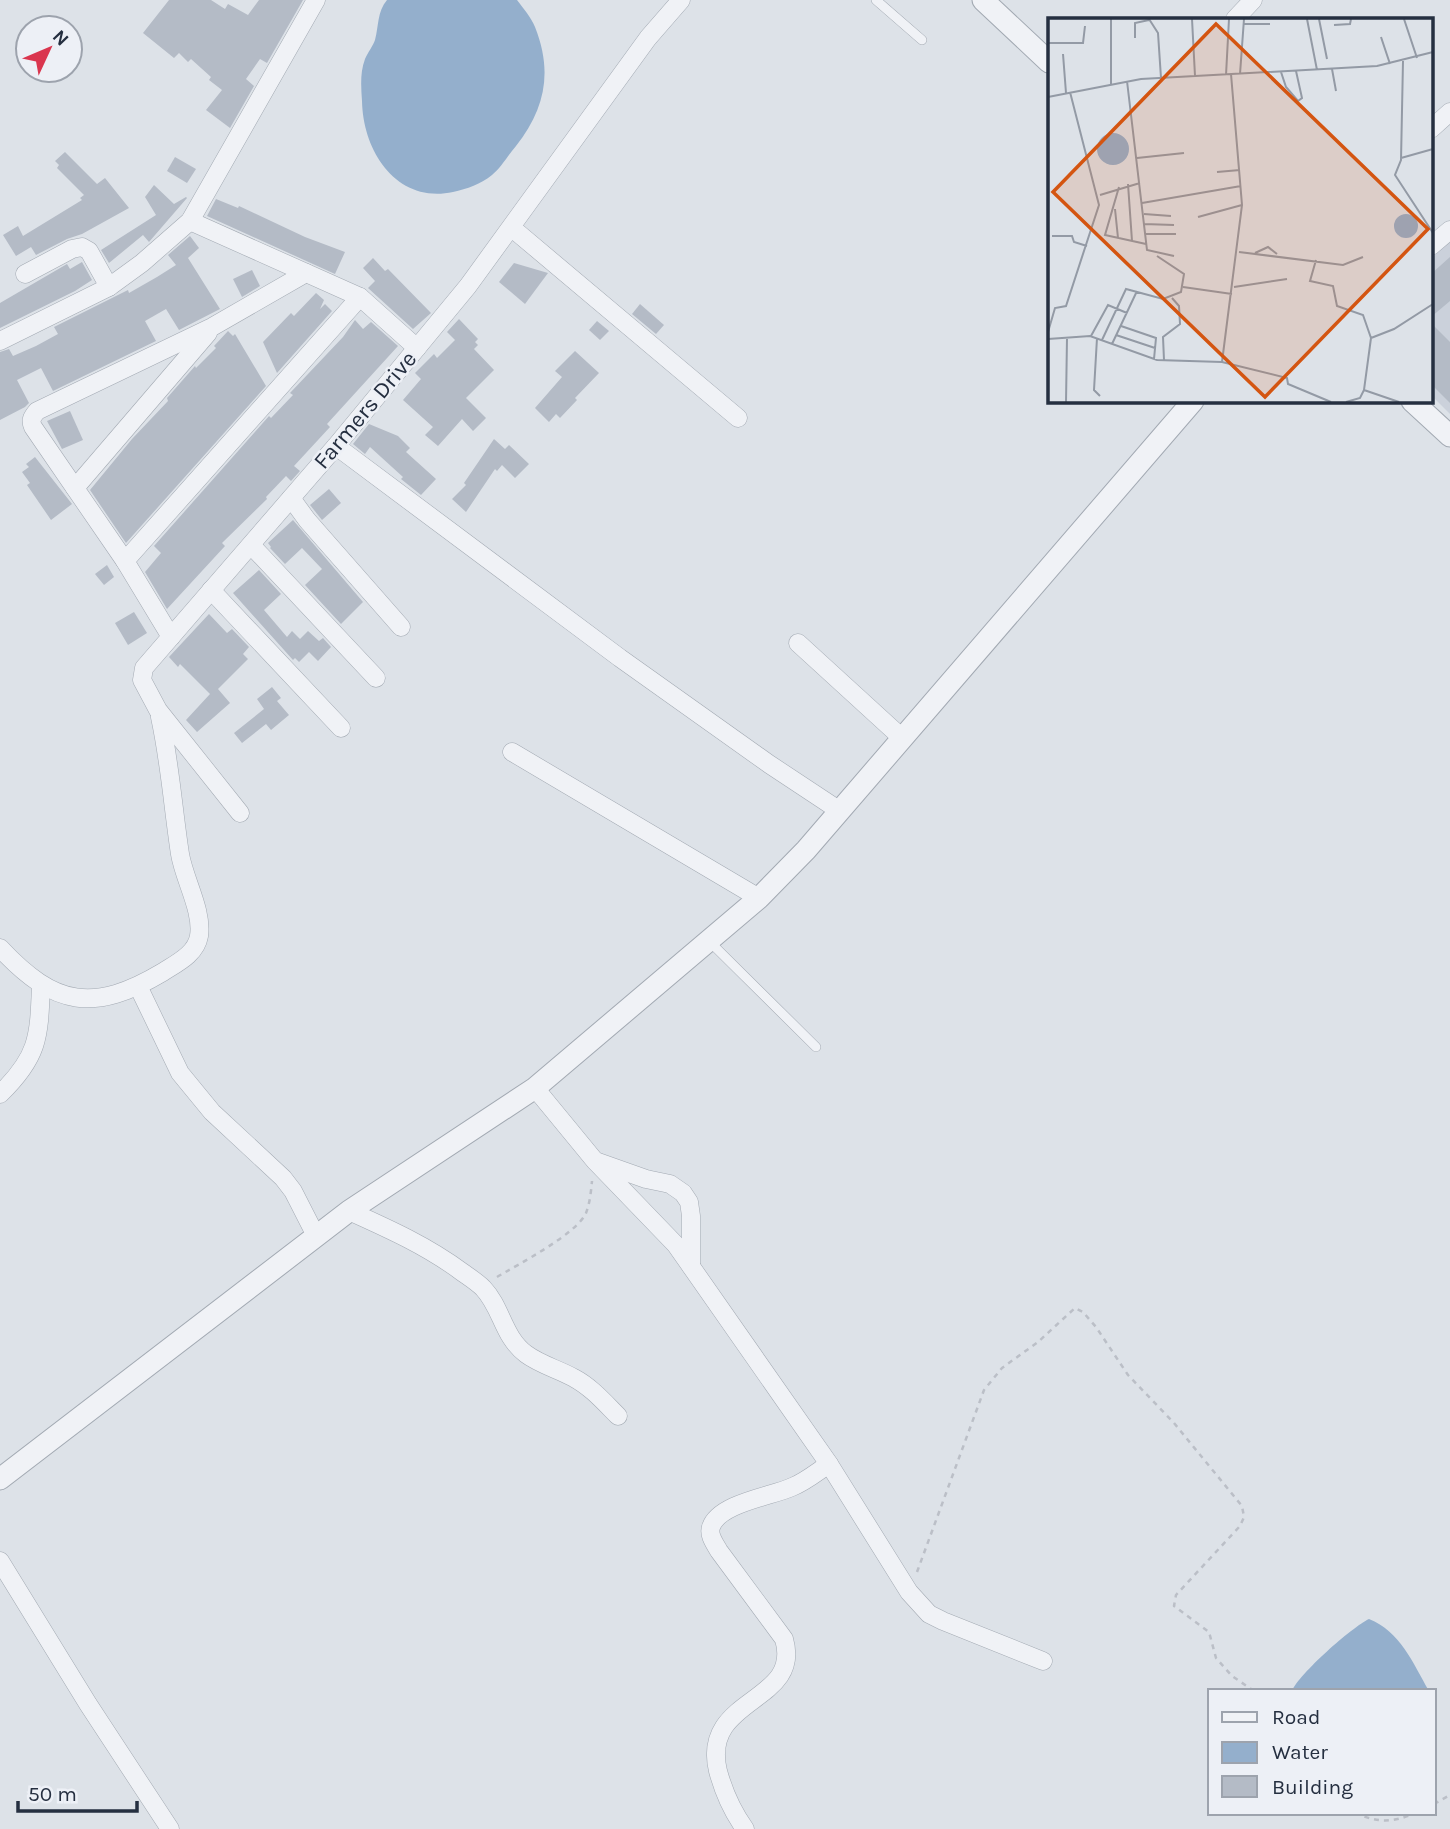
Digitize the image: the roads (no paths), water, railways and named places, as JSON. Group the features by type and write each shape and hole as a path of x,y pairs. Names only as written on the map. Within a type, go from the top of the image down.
{"street":[{"path":"0,341 109,287 142,263 190,221 316,0"},
{"name":"Farmers Drive","path":"240,813 158,710 142,680 142,674 149,662 417,348 512,228 648,38 681,0"},
{"path":"983,0 1048,60"},
{"path":"1236,18 1253,0"},
{"path":"1432,128 1450,112"},
{"path":"190,221 360,297 417,348"},
{"path":"512,228 738,418"},
{"path":"1432,245 1450,230"},
{"path":"25,274 72,249 82,247 89,251 109,287"},
{"path":"171,637 125,561 33,428 32,416 37,411 212,327 306,273"},
{"path":"125,561 360,297"},
{"path":"75,488 212,327"},
{"path":"0,1479 349,1211 535,1088 759,898 784,874 1193,402"},
{"path":"1413,402 1450,436"},
{"path":"336,446 620,658 839,811"},
{"path":"291,498 401,627"},
{"path":"251,545 376,678"},
{"path":"211,590 341,728"},
{"path":"798,643 902,738"},
{"path":"0,948 18,968 41,985 76,998 90,1000 138,986 182,960 195,947 200,926 180,856 169,756 158,710"},
{"path":"512,752 759,898"},
{"path":"0,1094 19,1076 33,1053 39,1031 41,985"},
{"path":"138,986 180,1073 212,1112 283,1178 293,1191 316,1236"},
{"path":"535,1088 595,1161 659,1226 691,1266 829,1464 909,1592 929,1614 1043,1661"},
{"path":"595,1161 646,1179 670,1184 683,1193 689,1202 691,1216 691,1266"},
{"path":"349,1211 410,1238 482,1286 492,1299 500,1320 516,1345 526,1354 585,1385 618,1416"},
{"path":"746,1829 723,1791 714,1753 719,1735 726,1724 778,1679 787,1663 788,1651 784,1639 719,1551 711,1536 710,1527 715,1520 737,1505 789,1489 829,1464"},
{"path":"0,1561 88,1704 170,1829"}],"lane":[{"path":"876,0 922,40"},
{"path":"709,941 816,1047"}],"water":[{"path":"387,0 517,0 533,23 544,59 545,75 540,104 526,132 501,165 479,184 453,192 433,194 415,190 400,182 376,155 364,120 362,74 365,59 375,40 381,9"},
{"path":"1369,1619 1380,1624 1397,1640 1411,1659 1428,1689 1293,1689 1305,1674 1351,1631"}]}
